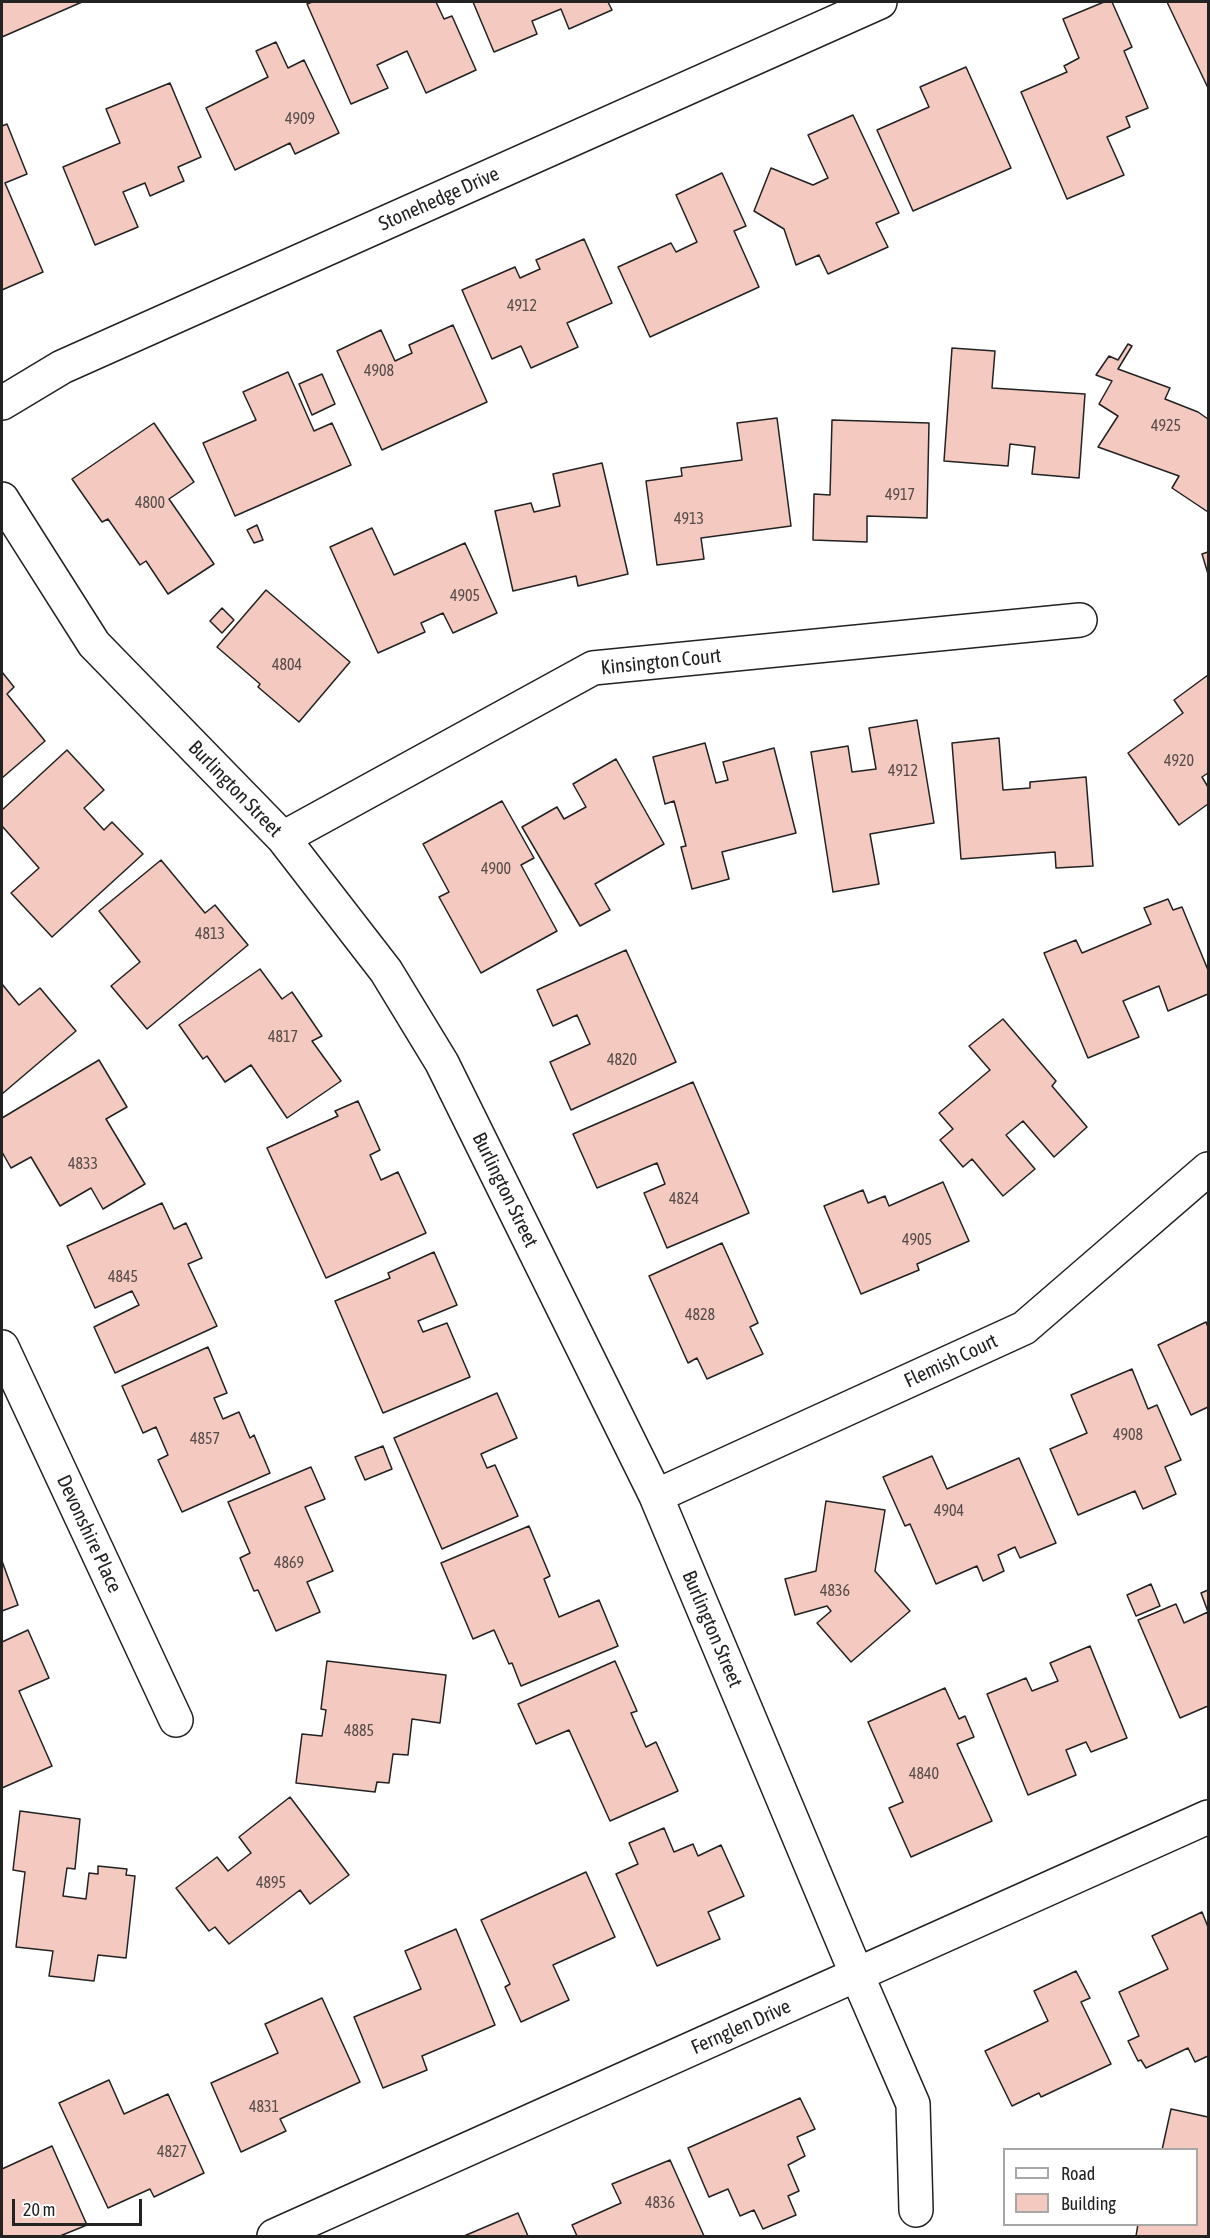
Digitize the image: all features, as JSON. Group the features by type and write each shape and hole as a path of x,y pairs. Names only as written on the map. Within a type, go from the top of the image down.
{"street":[{"name":"Stonehedge Drive","path":"2,403 62,367 879,2"},
{"name":"Burlington Street","path":"2,499 94,644 283,838 386,971 442,1063 656,1496 857,1975 914,2104 916,2210"},
{"name":"Kinsington Court","path":"283,838 593,668 1080,620"},
{"name":"Flemish Court","path":"656,1496 1024,1328 1209,1169"},
{"name":"Devonshire Place","path":"2,1347 176,1720"},
{"name":"Fernglen Drive","path":"278,2236 1209,1817"}],"building":[{"path":"2,2 82,2 2,37"},
{"path":"312,2 436,2 444,19 452,16 476,70 426,93 407,51 377,65 388,88 351,104 307,4"},
{"path":"473,2 608,2 612,10 569,29 561,9 532,21 537,34 494,52"},
{"path":"1104,2 1112,2 1132,47 1124,51 1148,108 1126,117 1130,127 1107,137 1124,175 1067,199 1021,92 1067,72 1064,66 1079,58 1063,19"},
{"path":"1167,2 1208,2 1208,88"},
{"path":"276,42 288,68 304,60 339,133 295,154 290,143 235,170 206,108 268,77 256,51"},
{"path":"966,67 1011,168 913,211 877,130 929,107 920,87"},
{"path":"170,83 201,157 178,167 184,181 150,196 145,183 123,192 138,227 95,245 63,167 120,143 106,109"},
{"path":"853,115 899,213 876,223 888,247 828,274 819,255 796,265 784,229 754,211 771,168 813,185 828,178 808,135"},
{"path":"7,124 27,174 5,183 43,272 2,290 2,126"},
{"path":"722,173 746,226 734,231 759,287 650,337 618,267 671,243 676,252 697,242 676,195"},
{"path":"584,239 612,303 567,323 578,347 531,368 521,346 492,359 462,290 515,267 520,278 540,269 536,260"},
{"path":"453,325 487,402 382,450 337,351 381,330 395,361 412,353 409,345"},
{"path":"1128,344 1132,346 1118,369 1170,388 1165,399 1198,412 1208,419 1208,512 1172,488 1179,476 1098,447 1118,416 1099,404 1112,381 1096,375 1109,356 1118,360"},
{"path":"952,348 995,351 992,388 1085,394 1079,478 1032,474 1035,447 1010,444 1008,466 944,461"},
{"path":"288,372 314,431 332,423 351,465 235,516 203,443 256,420 243,392"},
{"path":"322,374 335,404 312,415 299,384"},
{"path":"777,418 791,526 701,538 704,559 657,565 646,481 682,476 681,468 742,460 737,423"},
{"path":"832,420 929,423 927,518 867,516 867,542 813,540 814,494 830,495"},
{"path":"154,423 194,482 169,499 214,564 168,594 146,561 140,565 108,519 102,522 72,479"},
{"path":"602,463 628,574 578,586 576,576 513,591 495,511 531,503 534,512 560,506 553,474"},
{"path":"257,525 263,540 254,543 247,530"},
{"path":"372,528 394,575 465,543 497,613 453,633 443,613 421,623 425,632 378,653 330,547"},
{"path":"1208,552 1208,574 1202,554"},
{"path":"266,590 350,662 299,722 258,687 260,684 217,647"},
{"path":"222,608 234,620 222,633 210,621"},
{"path":"2,672 14,687 7,694 45,741 2,778"},
{"path":"1208,675 1208,773 1202,777 1208,787 1208,804 1179,825 1128,753 1183,713 1174,700"},
{"path":"917,720 934,823 870,834 879,884 833,892 811,752 848,746 852,772 876,769 869,728"},
{"path":"999,738 1003,790 1030,788 1030,782 1086,777 1093,866 1056,868 1055,852 961,859 952,743"},
{"path":"705,743 716,783 728,780 723,762 774,748 796,833 722,852 729,879 692,889 681,847 686,846 674,801 665,804 653,757"},
{"path":"67,750 104,790 84,808 104,830 112,822 143,854 52,937 11,893 39,868 2,826 2,810"},
{"path":"616,759 664,844 595,884 610,910 580,926 522,827 557,807 564,819 586,807 573,784"},
{"path":"502,801 534,858 521,865 557,931 481,973 439,897 449,892 423,844"},
{"path":"161,860 205,913 215,905 248,945 147,1029 111,986 140,962 99,911"},
{"path":"1168,899 1173,910 1182,907 1208,970 1208,994 1168,1011 1159,986 1123,1001 1139,1037 1088,1058 1044,953 1076,940 1082,953 1151,924 1144,908"},
{"path":"626,950 676,1062 571,1110 550,1062 590,1044 577,1015 553,1026 537,990"},
{"path":"260,969 282,999 292,992 322,1036 312,1041 341,1081 287,1118 251,1065 225,1082 207,1056 203,1059 179,1025"},
{"path":"2,984 19,1005 40,988 76,1031 2,1094"},
{"path":"1003,1019 1056,1081 1052,1086 1087,1127 1054,1157 1023,1121 1006,1135 1035,1169 1003,1196 972,1159 963,1167 940,1140 953,1129 939,1113 990,1070 969,1046"},
{"path":"99,1060 127,1107 106,1119 145,1184 103,1209 91,1188 60,1206 31,1157 11,1168 2,1152 2,1118"},
{"path":"693,1082 749,1213 667,1248 644,1193 665,1184 657,1163 597,1188 573,1134"},
{"path":"358,1101 380,1150 370,1155 381,1180 398,1172 426,1233 326,1278 267,1148 338,1116 335,1111"},
{"path":"943,1182 969,1241 917,1264 919,1270 861,1294 824,1206 863,1190 868,1203 885,1196 889,1206"},
{"path":"162,1203 174,1229 186,1223 202,1258 188,1264 217,1326 115,1373 94,1327 139,1305 132,1291 95,1308 67,1246"},
{"path":"722,1243 758,1323 750,1327 763,1354 707,1379 697,1358 688,1363 649,1276"},
{"path":"434,1252 457,1305 418,1321 423,1332 447,1323 470,1377 383,1413 335,1301 390,1278 388,1273"},
{"path":"1206,1322 1208,1327 1208,1407 1191,1415 1158,1345"},
{"path":"208,1347 227,1393 214,1398 223,1419 239,1412 250,1438 254,1435 270,1473 182,1512 158,1460 168,1455 156,1427 143,1433 122,1386"},
{"path":"1132,1369 1148,1409 1157,1405 1181,1460 1165,1467 1176,1494 1143,1509 1135,1491 1078,1515 1050,1449 1087,1433 1071,1395"},
{"path":"497,1393 517,1438 481,1454 487,1468 495,1465 518,1516 442,1549 394,1438"},
{"path":"383,1446 392,1469 365,1480 355,1457"},
{"path":"932,1456 947,1489 1019,1458 1056,1543 1020,1558 1015,1547 998,1555 1004,1571 983,1581 977,1566 936,1584 910,1524 905,1526 883,1477"},
{"path":"311,1467 325,1499 305,1507 333,1571 307,1582 320,1612 276,1631 258,1590 254,1591 240,1558 250,1553 228,1502"},
{"path":"826,1501 885,1510 875,1571 910,1611 851,1662 817,1623 831,1611 827,1606 795,1615 785,1579 816,1571"},
{"path":"529,1526 550,1576 544,1579 559,1617 599,1600 618,1646 521,1686 512,1663 509,1664 494,1630 473,1639 441,1563"},
{"path":"2,1561 18,1605 2,1611"},
{"path":"1151,1584 1160,1606 1136,1616 1127,1595"},
{"path":"1208,1590 1208,1612 1201,1593"},
{"path":"1176,1604 1184,1623 1208,1612 1208,1706 1180,1718 1138,1620"},
{"path":"28,1630 49,1678 19,1691 52,1766 2,1788 2,1642"},
{"path":"1090,1646 1127,1738 1091,1752 1086,1742 1066,1750 1076,1775 1028,1795 987,1694 1026,1678 1032,1691 1058,1681 1050,1663"},
{"path":"327,1661 446,1675 440,1723 412,1719 408,1755 393,1754 389,1783 377,1782 375,1792 296,1783 302,1734 322,1736 326,1710 321,1709"},
{"path":"615,1661 637,1711 631,1713 646,1747 656,1742 678,1791 610,1821 569,1730 536,1744 518,1704"},
{"path":"945,1688 959,1719 965,1716 974,1737 957,1744 992,1821 911,1857 889,1808 903,1802 868,1722"},
{"path":"290,1797 349,1875 310,1904 300,1890 229,1944 215,1927 209,1931 176,1888 217,1857 228,1871 251,1853 239,1837"},
{"path":"20,1811 80,1819 75,1869 67,1868 63,1896 86,1899 89,1873 98,1874 98,1866 127,1869 126,1875 135,1876 126,1958 98,1955 94,1981 49,1976 53,1951 16,1947 25,1872 13,1870"},
{"path":"664,1828 674,1852 693,1844 698,1856 721,1845 744,1896 708,1912 720,1939 657,1966 616,1874 638,1864 629,1843"},
{"path":"586,1872 615,1937 553,1965 569,2000 521,2022 505,1987 510,1984 481,1920"},
{"path":"1202,1912 1208,1927 1208,2056 1195,2062 1188,2048 1146,2068 1141,2060 1138,2061 1128,2041 1139,2036 1119,1992 1168,1969 1152,1936"},
{"path":"456,1929 495,2025 422,2056 427,2070 383,2088 354,2017 421,1989 405,1951"},
{"path":"1076,1971 1090,1998 1081,2002 1111,2064 1041,2097 1039,2093 1012,2106 985,2051 1048,2021 1034,1991"},
{"path":"322,1998 360,2082 280,2119 286,2131 241,2152 211,2083 278,2053 265,2024"},
{"path":"109,2080 124,2114 168,2094 204,2173 154,2197 150,2189 108,2208 59,2103"},
{"path":"800,2098 815,2129 797,2137 805,2156 788,2165 799,2191 788,2196 796,2215 763,2229 754,2210 740,2216 728,2189 709,2197 688,2148"},
{"path":"1171,2109 1208,2117 1208,2236 1136,2236 1138,2226 1198,2226 1198,2148 1162,2148"},
{"path":"52,2146 87,2225 60,2236 2,2236 2,2169"},
{"path":"670,2160 704,2236 577,2236 572,2225 621,2203 612,2184"},
{"path":"518,2213 528,2236 464,2236"}]}
